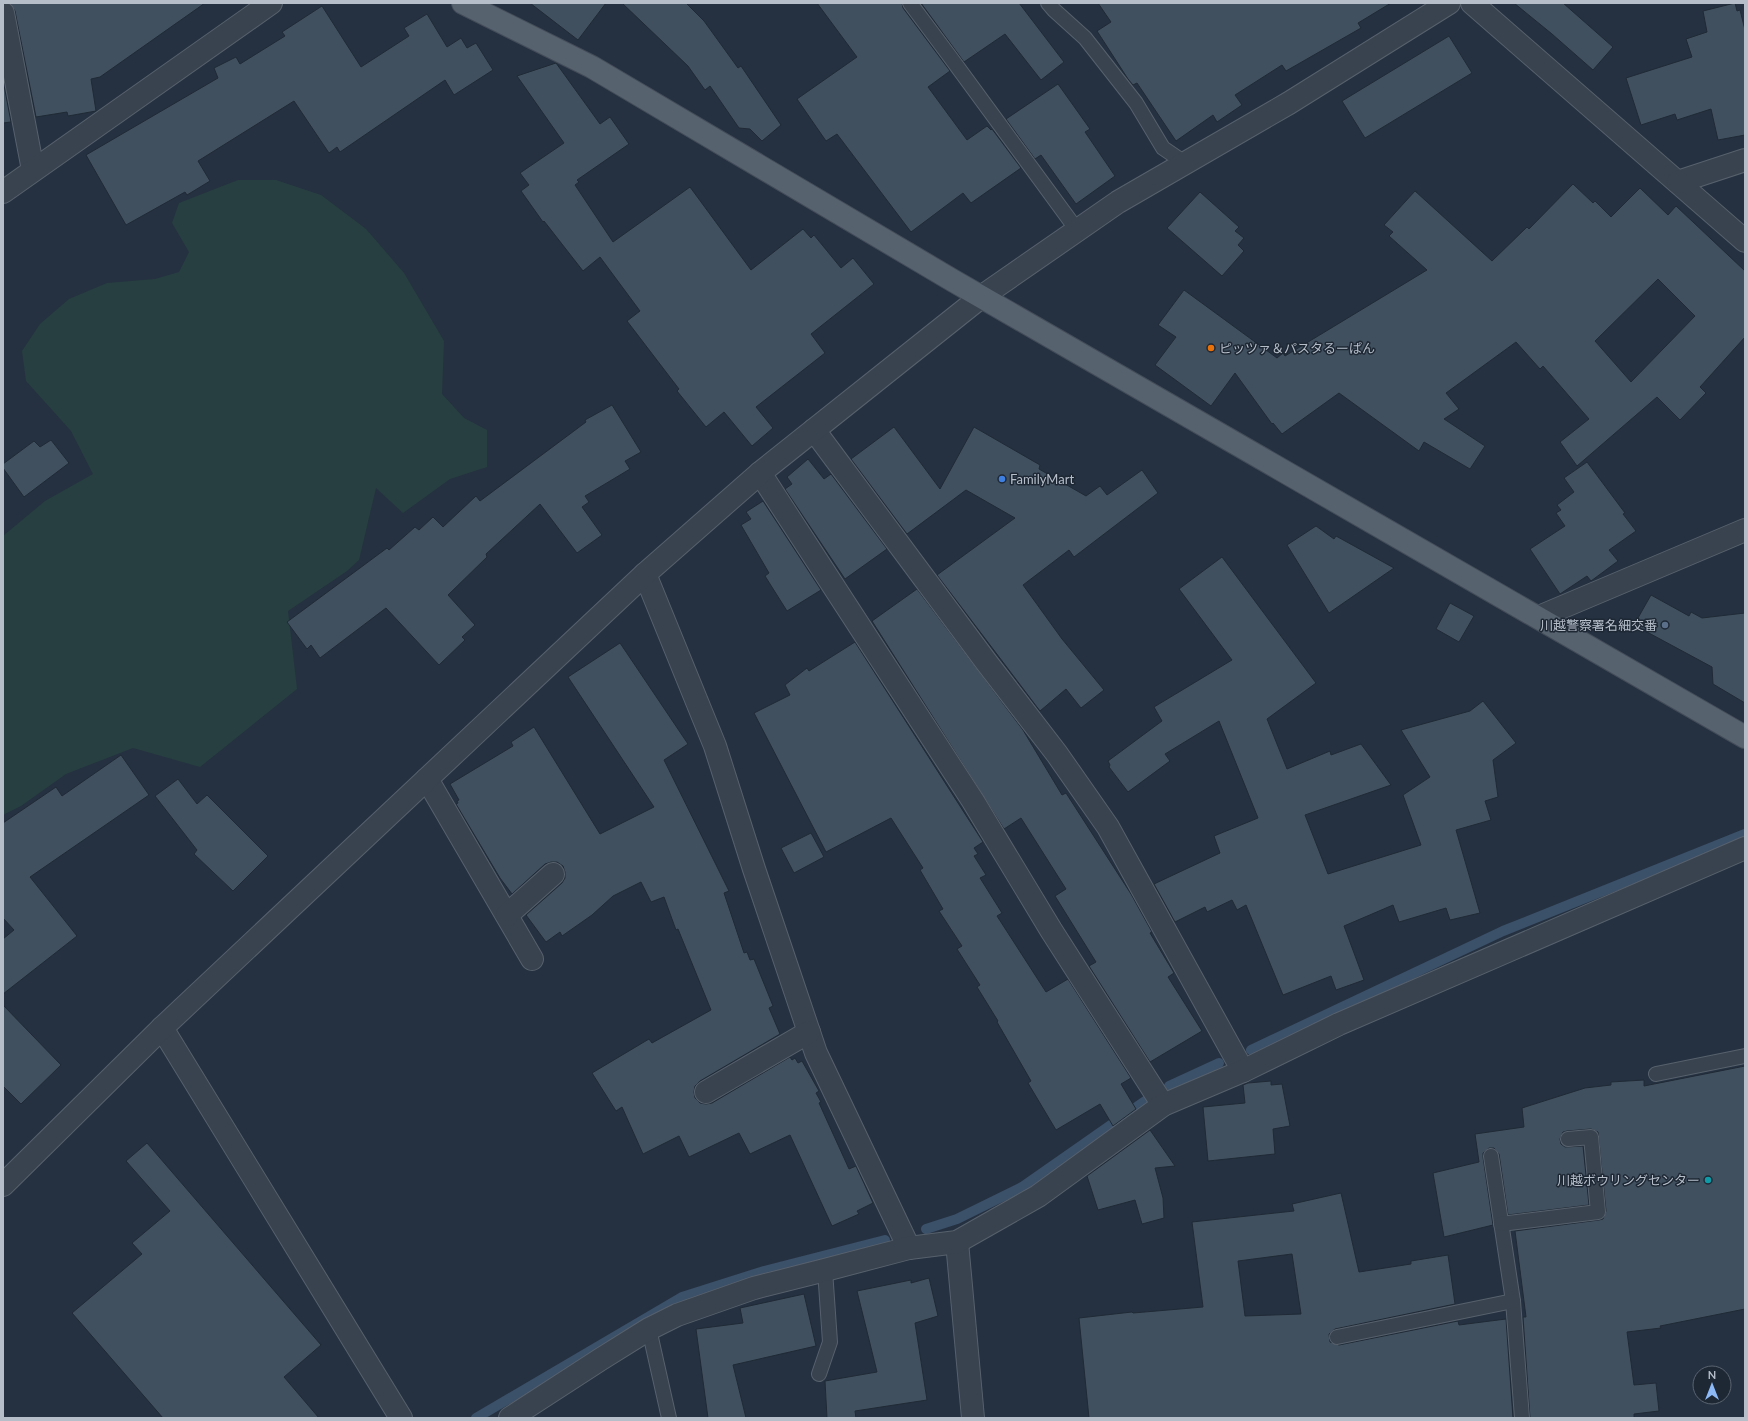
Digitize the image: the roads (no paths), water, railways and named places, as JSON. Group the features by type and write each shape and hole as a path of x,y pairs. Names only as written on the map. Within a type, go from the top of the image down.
{"main road":[{"path":"463,3 592,67 981,297 1745,737"}],"street":[{"path":"3,192 271,3"},
{"path":"3,1185 162,1028 645,574 760,473 981,297 1118,202 1289,103 1449,3"},
{"path":"1472,3 1745,241"},
{"path":"3,13 33,170"},
{"path":"1678,182 1745,160"},
{"path":"814,430 987,663 1057,754 1108,826 1243,1071"},
{"path":"760,473 973,801 1051,930 1163,1105"},
{"path":"1539,617 1745,530"},
{"path":"645,574 715,746 754,869 816,1053 909,1248"},
{"path":"428,779 532,959"},
{"path":"510,1418 649,1329 677,1315 754,1288 909,1248 957,1242 1038,1196 1163,1105 1243,1071 1339,1024 1745,848"},
{"path":"507,915 553,874"},
{"path":"162,1028 401,1418"},
{"path":"706,1092 809,1032"},
{"path":"957,1242 973,1418"}],"lane":[{"path":"910,3 1077,230"},
{"path":"1048,3 1085,38 1136,103 1164,148 1185,163"},
{"path":"1656,1074 1745,1056"},
{"path":"1501,1224 1598,1212 1591,1137 1568,1139"},
{"path":"1492,1156 1512,1301 1522,1418"},
{"path":"820,1374 830,1342 825,1270"},
{"path":"1337,1337 1512,1301"},
{"path":"649,1329 669,1418"}],"waterway":[{"path":"1251,1050 1503,931 1745,834"},
{"path":"1169,1086 1219,1063"},
{"path":"926,1229 957,1219 1022,1187 1145,1101"},
{"path":"476,1418 682,1297 764,1271 885,1240"}],"place":[{"name":"ピッツァ＆パスタるーぱん","path":"1211,348"},
{"name":"FamilyMart","path":"1002,479"},
{"name":"川越警察署名細交番","path":"1665,625"},
{"name":"川越ボウリングセンター","path":"1708,1180"}]}
